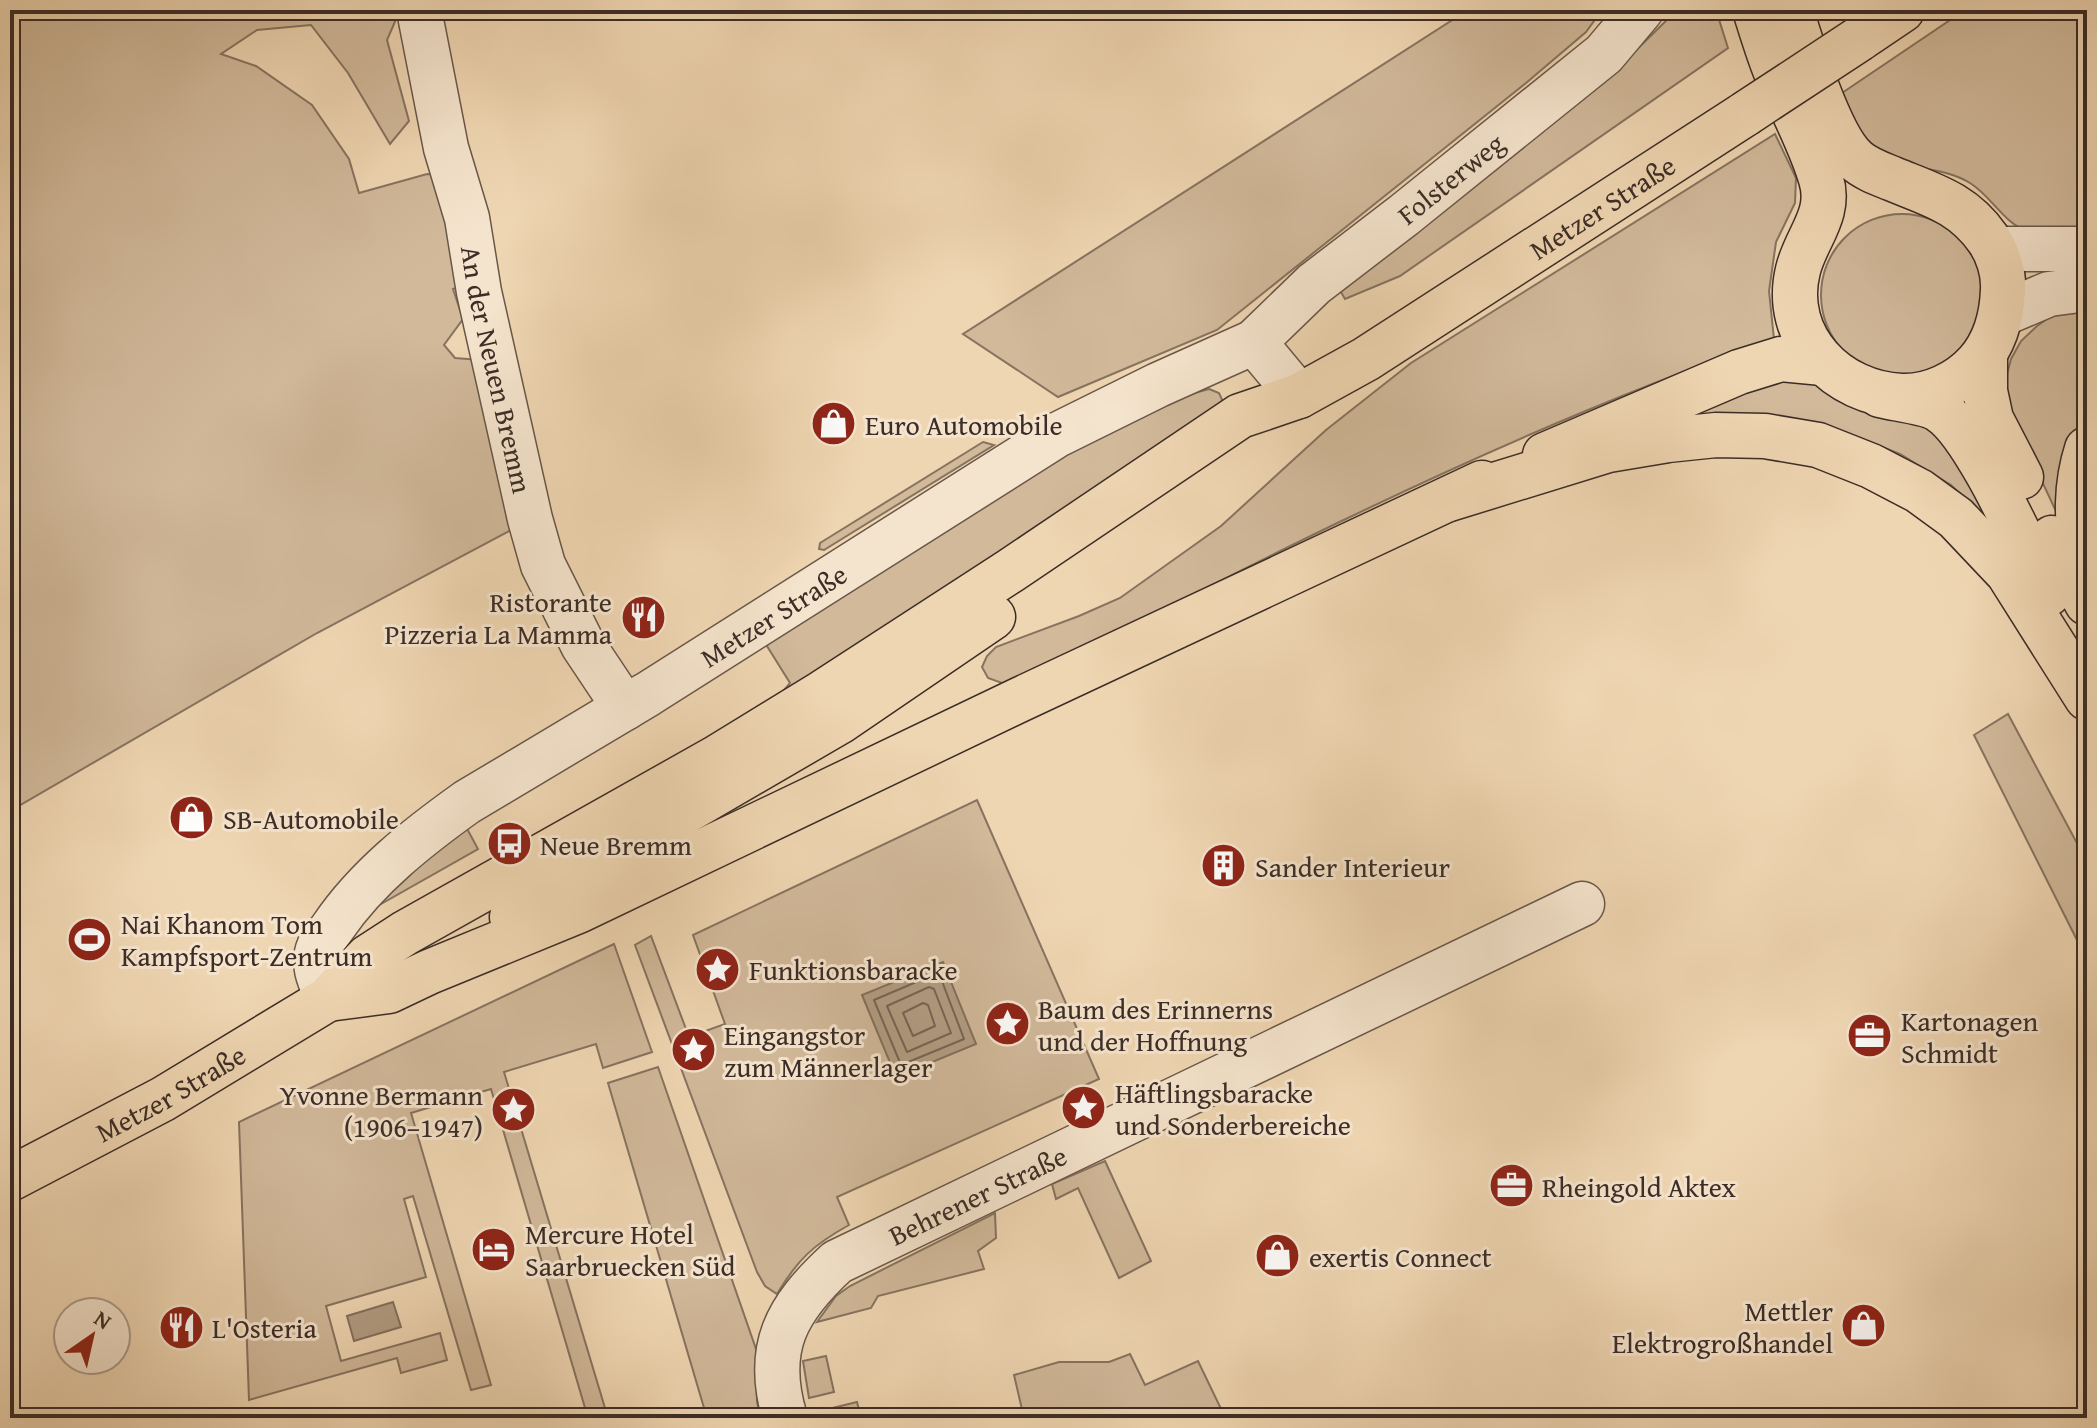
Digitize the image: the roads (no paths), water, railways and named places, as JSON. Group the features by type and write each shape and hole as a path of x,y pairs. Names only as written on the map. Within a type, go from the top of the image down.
{"main road":[{"path":"1755,10 1774,66 1822,181 1825,208 1797,272 1796,305 1805,336 1823,363 1849,384 1880,395 1938,408 1960,428 2056,609 2087,678"},
{"path":"1791,10 1822,99 1840,138 1854,159 1877,172 1951,202 1977,222 1995,249 2004,281 2002,314 1985,354 1971,370 1944,388 1912,396 1880,395"},
{"name":"Metzer Straße","path":"10,1179 163,1099 328,999 368,957 405,933 716,758 809,701 1010,571 1240,416 1299,396 1366,359 1902,10"},
{"path":"1809,242 1829,216 1856,198 1888,189 1921,190"},
{"path":"1985,354 1985,391 1991,419 2087,603"},
{"path":"1449,499 1606,427 1739,372 1781,359 1823,363"},
{"name":"Metzer Straße","path":"429,972 564,882 839,722 1058,570 1257,439 1299,396"},
{"path":"1449,499 1608,450 1668,440 1716,435 1765,436 1818,445 1871,466 1919,491 1956,518 2008,573 2087,698"},
{"path":"2087,449 2078,501 2087,556"},
{"name":"Metzer Straße","path":"328,999 389,991 592,904 1449,499"}],"street":[{"name":"An der Neuen Bremm","path":"419,10 446,148 467,218 479,292 543,565 583,645 625,708"},
{"name":"Folsterweg","path":"1254,342 1314,284 1604,54 1641,10"},
{"path":"1995,249 2087,249"},
{"path":"2002,314 2049,294 2087,289"},
{"name":"Metzer Straße","path":"328,999 316,975 318,949 343,913 377,875 467,802 625,708 1057,435 1254,342"},
{"path":"1254,342 1299,396"},
{"name":"Behrener Straße","path":"785,1418 776,1390 779,1346 788,1320 801,1298 837,1262 1582,904"}],"water":[{"path":"943,962 976,1044 896,1077 862,995"},
{"path":"393,1302 401,1327 354,1341 347,1316"}],"place":[{"name":"Euro Automobile","path":"834,424"},
{"name":"Ristorante Pizzeria La Mamma","path":"643,617"},
{"name":"SB-Automobile","path":"192,818"},
{"name":"Neue Bremm","path":"509,844"},
{"name":"Sander Interieur","path":"1224,866"},
{"name":"Nai Khanom Tom Kampfsport-Zentrum","path":"90,939"},
{"name":"Funktionsbaracke","path":"718,969"},
{"name":"Baum des Erinnerns und der Hoffnung","path":"1007,1024"},
{"name":"Kartonagen Schmidt","path":"1870,1036"},
{"name":"Eingangstor zum Männerlager","path":"693,1050"},
{"name":"Häftlingsbaracke und Sonderbereiche","path":"1084,1108"},
{"name":"Yvonne Bermann (1906–1947)","path":"514,1110"},
{"name":"Rheingold Aktex","path":"1511,1186"},
{"name":"Mercure Hotel Saarbruecken Süd","path":"494,1249"},
{"name":"exertis Connect","path":"1278,1256"},
{"name":"Mettler Elektrogroßhandel","path":"1864,1326"},
{"name":"L'Osteria","path":"181,1327"}]}
